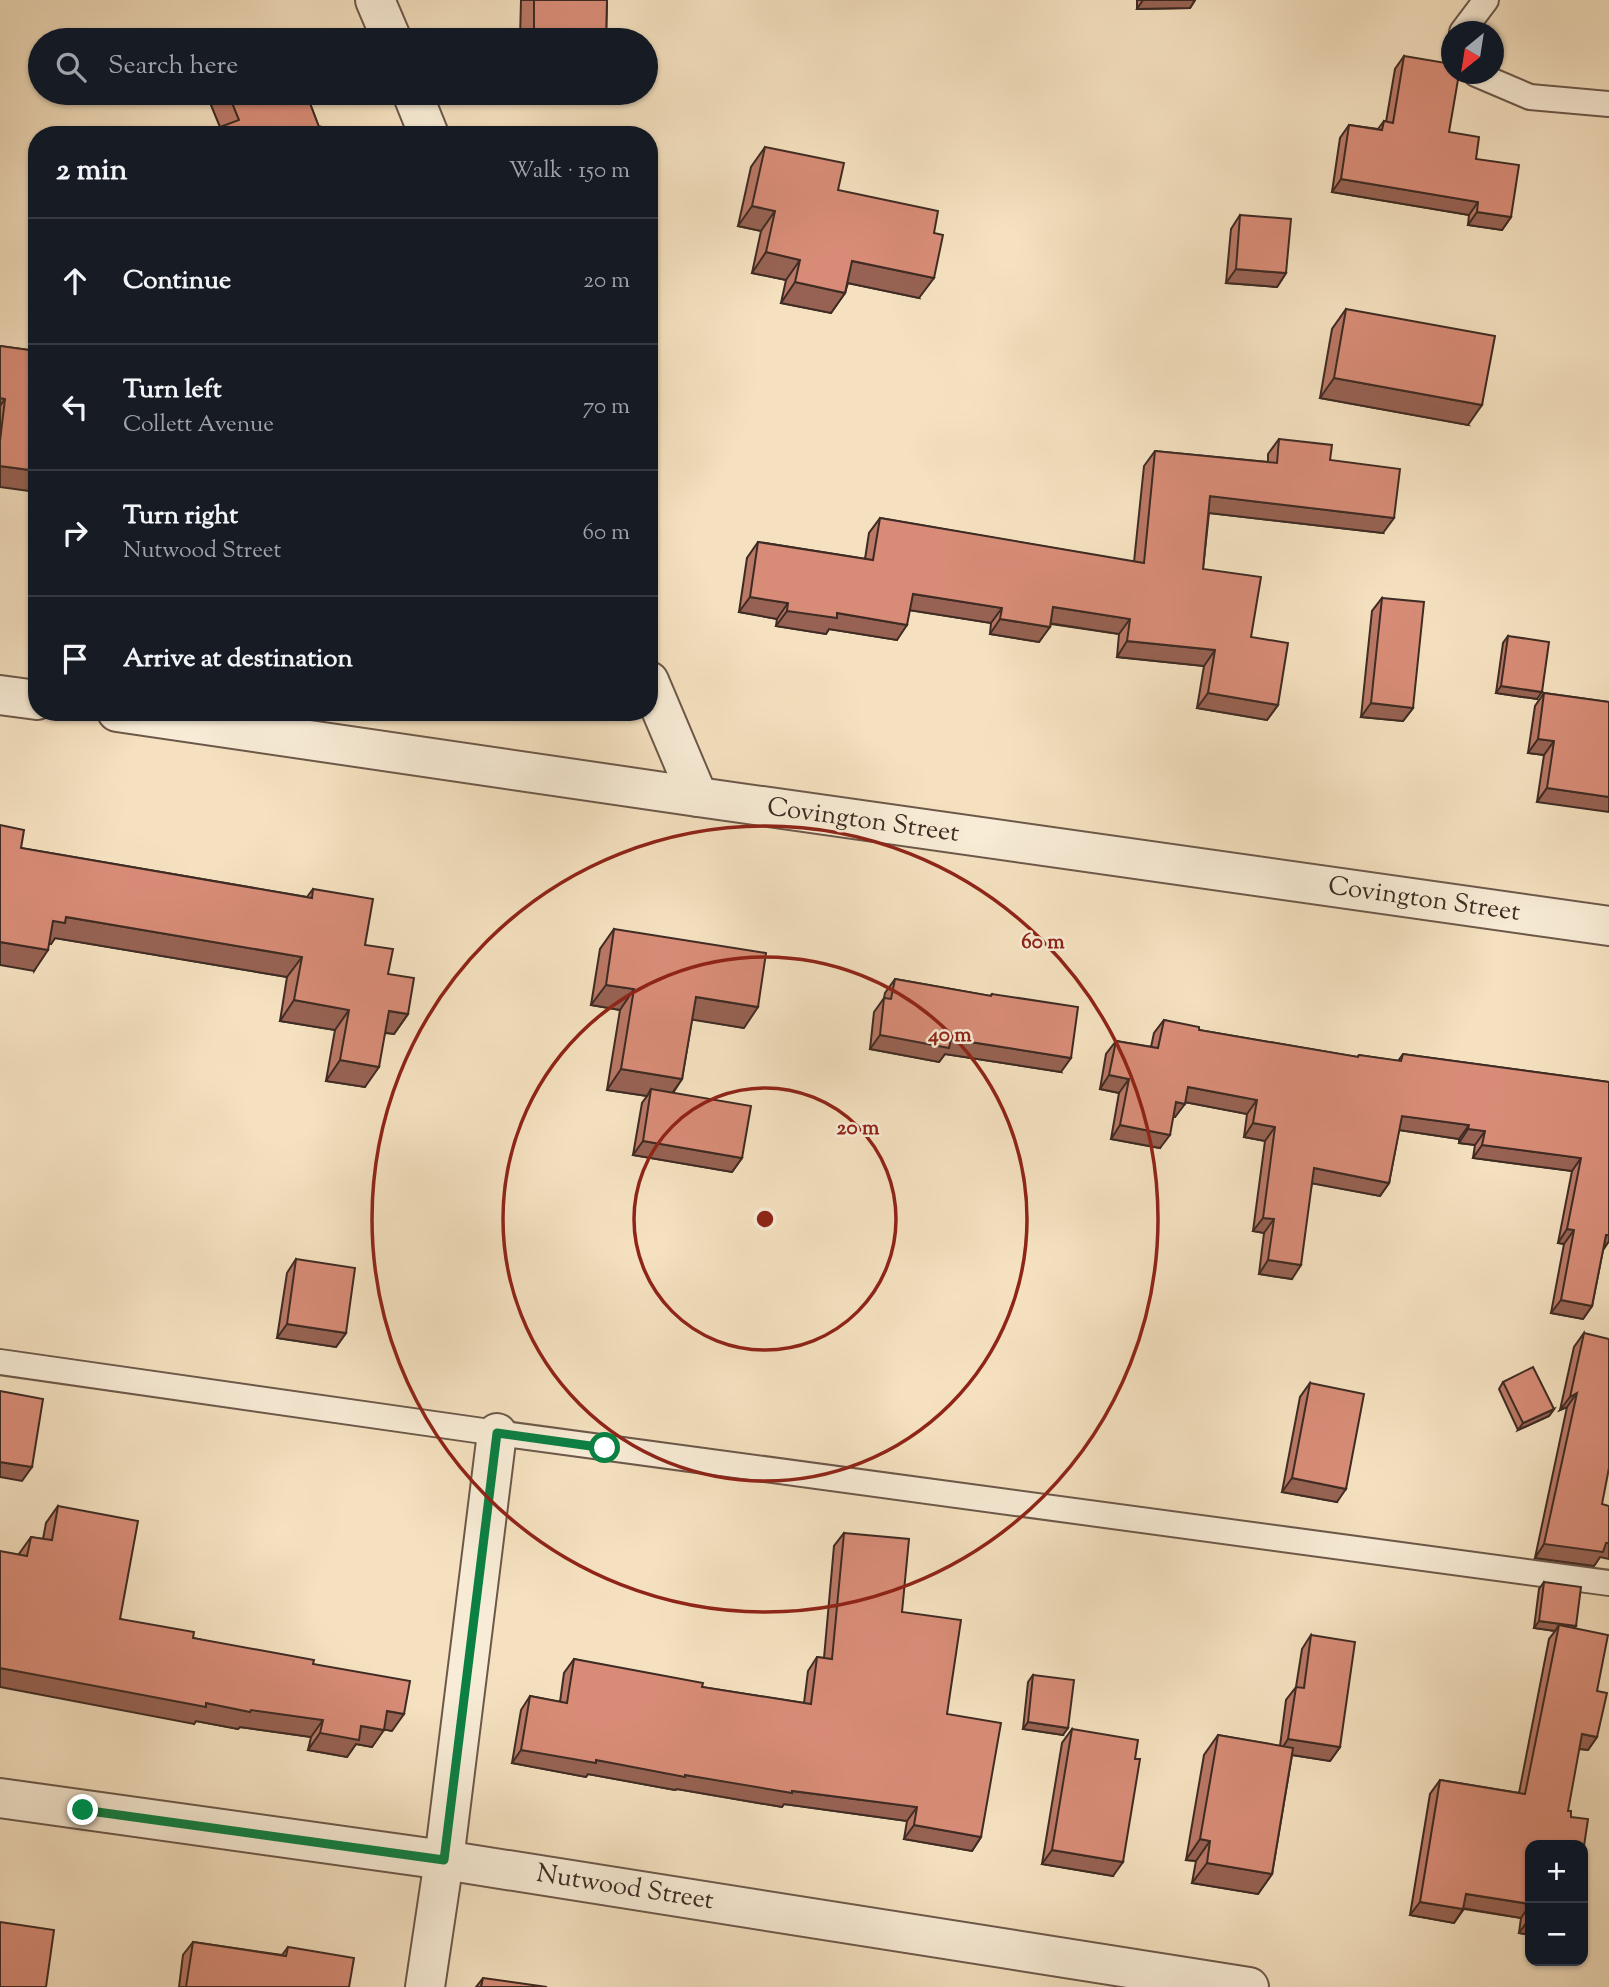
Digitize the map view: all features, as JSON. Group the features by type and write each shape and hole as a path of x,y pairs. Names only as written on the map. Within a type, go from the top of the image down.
{"street":[{"path":"375,0 386,28"},
{"path":"417,105 425,126"},
{"path":"0,695 28,700"},
{"path":"658,702 698,797"},
{"name":"Covington Street","path":"179,721 1609,926"},
{"path":"425,1987 444,1860 497,1433"},
{"name":"Nutwood Street","path":"0,1798 444,1860 1249,1987"}],"lane":[{"path":"1470,21 1486,0"},
{"path":"1499,84 1530,97 1609,104"},
{"path":"0,1362 497,1433 1609,1583"}],"building":[{"path":"534,0 607,0 606,28 534,28"},
{"path":"1404,56 1441,62 1441,84 1457,84 1449,132 1479,137 1476,159 1519,165 1511,217 1477,212 1478,202 1341,179 1349,125 1382,130 1384,121 1393,123"},
{"path":"233,105 311,105 319,126 223,126 239,120"},
{"path":"765,147 844,163 838,190 938,211 934,233 943,235 934,278 852,261 845,293 795,282 800,260 766,252 775,211 752,206"},
{"path":"1240,215 1291,219 1286,273 1236,269"},
{"path":"1346,309 1495,336 1482,405 1334,378"},
{"path":"0,346 28,350 28,470 0,466 5,399 0,398"},
{"path":"1279,439 1332,445 1330,460 1400,469 1394,518 1210,496 1203,569 1261,577 1251,637 1288,643 1278,705 1208,693 1215,650 1127,641 1130,619 1053,607 1050,627 1000,619 1002,608 913,594 907,625 837,613 837,618 787,611 788,603 750,597 758,542 873,560 880,518 1144,563 1155,451 1277,463"},
{"path":"1382,598 1424,602 1413,708 1371,703"},
{"path":"1508,636 1549,642 1542,692 1501,686"},
{"path":"1544,693 1609,702 1609,797 1547,788 1554,741 1538,739"},
{"path":"0,825 24,830 21,848 312,898 313,889 373,899 365,945 393,949 388,974 414,978 408,1014 389,1011 379,1067 340,1060 349,1010 294,1000 302,957 66,917 65,923 53,921 48,950 0,942"},
{"path":"614,929 766,953 758,1007 696,997 682,1079 621,1069 634,989 606,985"},
{"path":"895,979 991,996 992,994 1078,1007 1071,1058 951,1039 949,1048 880,1035 884,998 891,999"},
{"path":"1164,1020 1199,1027 1199,1030 1358,1057 1401,1061 1403,1054 1609,1082 1609,1235 1606,1235 1592,1306 1561,1300 1574,1230 1567,1229 1581,1158 1482,1145 1485,1131 1468,1129 1469,1125 1402,1116 1389,1183 1314,1168 1301,1265 1268,1260 1274,1219 1263,1218 1275,1127 1253,1123 1257,1100 1188,1087 1185,1104 1176,1102 1170,1135 1120,1125 1129,1079 1109,1075 1116,1041 1158,1048"},
{"path":"651,1089 751,1106 742,1158 643,1141"},
{"path":"296,1259 355,1268 346,1333 287,1324"},
{"path":"1584,1333 1609,1339 1609,1468 1602,1504 1609,1506 1609,1543 1606,1543 1603,1552 1544,1544 1577,1393 1570,1397"},
{"path":"1533,1367 1554,1409 1523,1423 1503,1382"},
{"path":"1310,1383 1364,1394 1346,1489 1292,1478"},
{"path":"0,1391 43,1399 32,1467 0,1462"},
{"path":"58,1506 138,1521 120,1619 194,1632 193,1638 314,1660 313,1664 410,1681 404,1714 387,1711 384,1730 361,1726 359,1740 320,1733 323,1720 250,1712 206,1703 206,1707 0,1668 0,1551 27,1556 31,1537 52,1540"},
{"path":"844,1533 909,1539 902,1612 961,1620 947,1714 1001,1723 981,1837 914,1825 917,1807 792,1793 521,1750 530,1696 567,1703 574,1659 703,1683 702,1687 811,1704 817,1657 832,1659"},
{"path":"1544,1582 1581,1587 1576,1626 1539,1621"},
{"path":"1559,1625 1608,1635 1597,1691 1607,1693 1597,1737 1582,1734 1568,1811 1571,1811 1571,1817 1588,1819 1585,1840 1525,1840 1525,1903 1466,1894 1463,1909 1420,1902 1440,1780 1525,1794"},
{"path":"1311,1635 1355,1642 1340,1747 1288,1739 1296,1687 1304,1688"},
{"path":"1033,1675 1074,1680 1068,1728 1028,1722"},
{"path":"1072,1729 1138,1740 1135,1759 1140,1759 1123,1862 1052,1850"},
{"path":"1218,1735 1293,1748 1272,1874 1207,1863 1210,1841 1200,1839"},
{"path":"0,1922 54,1930 46,1987 0,1987"},
{"path":"193,1942 286,1956 288,1947 354,1958 349,1987 186,1987"},
{"path":"483,1978 547,1987 481,1987"}],"route":[{"path":"83,1810 444,1860 497,1433 605,1448"}]}
